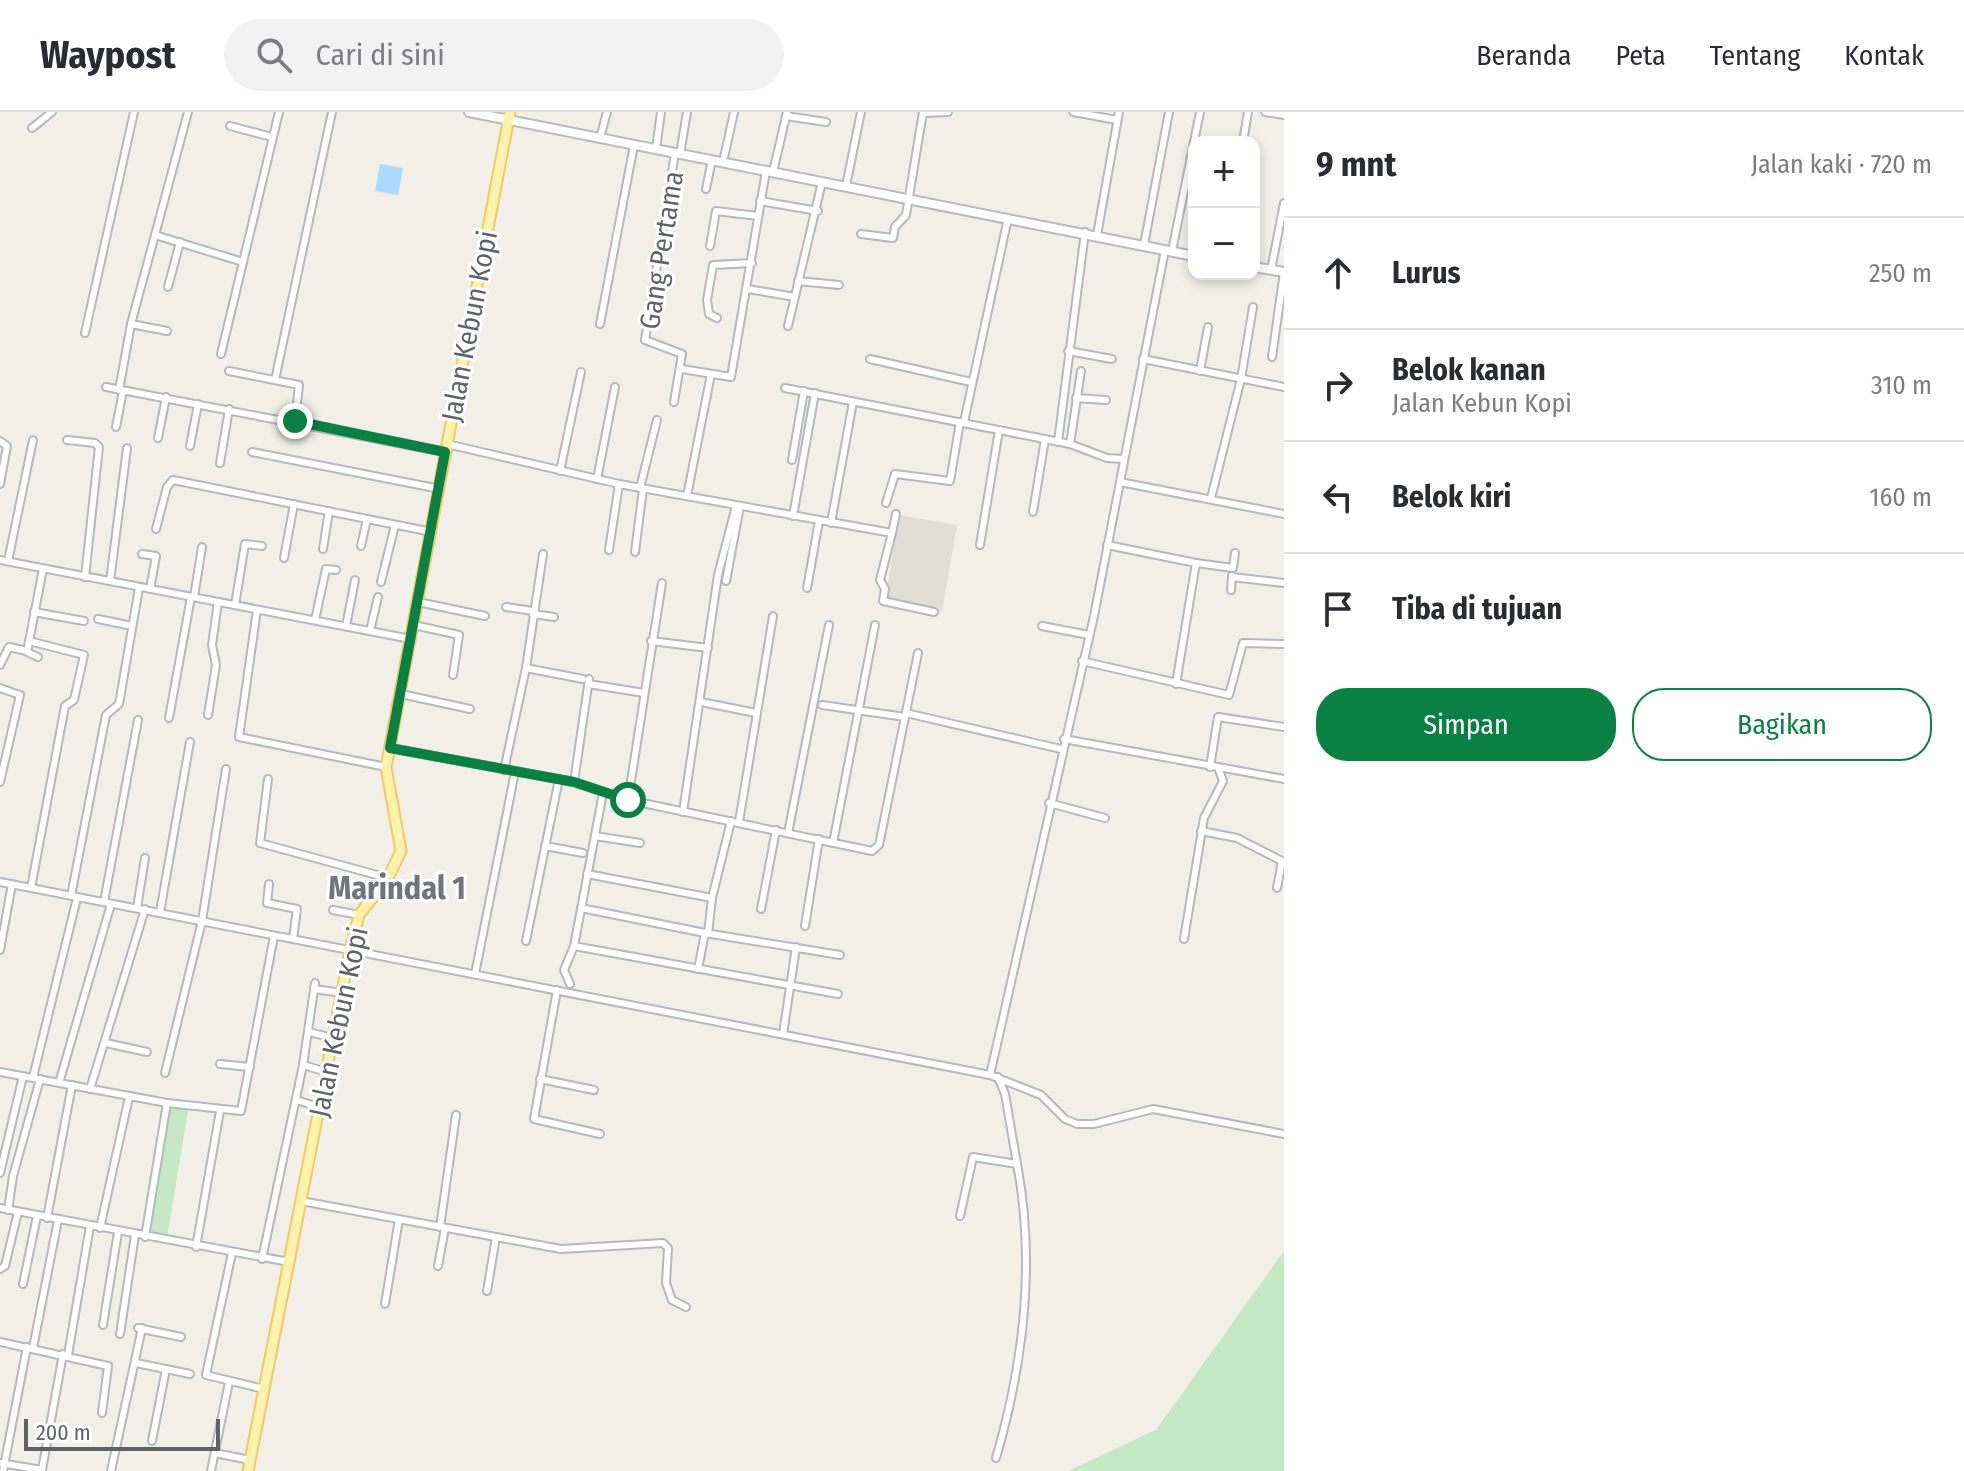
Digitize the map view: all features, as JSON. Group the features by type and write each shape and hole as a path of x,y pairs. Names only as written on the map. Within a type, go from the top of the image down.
{"main road":[{"name":"Jalan Kebun Kopi","path":"248,1471 350,950 359,915 388,878 401,851 401,837 386,767 509,116"}],"street":[{"path":"32,128 52,112"},
{"path":"85,333 134,112"},
{"path":"116,427 131,324 188,112"},
{"path":"221,354 279,112"},
{"path":"275,380 332,112"},
{"path":"469,112 509,116 678,154 1188,255"},
{"path":"600,138 607,112"},
{"path":"656,149 661,112"},
{"path":"678,154 687,112"},
{"path":"723,162 734,112"},
{"path":"846,186 861,112"},
{"path":"861,234 893,238 895,227 906,215 923,112 948,112"},
{"path":"1073,112 1118,116 1097,235"},
{"path":"1144,245 1169,112"},
{"path":"990,1075 1089,635 1143,359 1200,112"},
{"path":"1244,136 1248,112"},
{"path":"1265,112 1284,115"},
{"path":"674,402 682,369 731,377 748,289 760,201 786,114 826,122"},
{"path":"230,126 272,137"},
{"path":"600,324 634,145"},
{"name":"Gang Pertama","path":"678,154 645,340 682,354 682,369"},
{"path":"706,189 712,160"},
{"path":"788,326 818,211 822,182"},
{"path":"760,201 818,211"},
{"path":"1271,270 1284,203"},
{"path":"710,246 714,212 758,216"},
{"path":"886,503 895,474 950,481 1008,218"},
{"path":"1058,442 1085,232"},
{"path":"155,235 243,262"},
{"path":"168,287 180,242"},
{"path":"717,318 709,314 707,306 713,265 752,263"},
{"path":"1260,268 1284,272 1272,357"},
{"path":"798,281 839,285"},
{"path":"748,289 795,297"},
{"path":"1211,498 1241,379 1253,307"},
{"path":"131,324 167,331"},
{"path":"1200,371 1208,327"},
{"path":"1068,351 1112,359"},
{"path":"870,359 971,382"},
{"path":"1143,359 1284,387"},
{"path":"229,371 300,387 295,421"},
{"path":"1070,444 1081,371"},
{"path":"560,471 581,372"},
{"path":"687,496 711,374"},
{"path":"106,387 892,533"},
{"path":"597,479 615,387"},
{"path":"785,388 1070,444 1107,458 1124,459"},
{"path":"792,460 804,391"},
{"path":"793,516 815,393"},
{"path":"158,438 166,397"},
{"path":"1076,398 1106,400"},
{"path":"831,523 853,402"},
{"path":"190,446 198,404"},
{"path":"220,463 229,409"},
{"path":"635,552 642,488 657,420"},
{"path":"980,545 999,430"},
{"path":"1033,512 1045,439"},
{"path":"33,440 4,560 411,639"},
{"path":"67,440 95,443 99,447 85,577"},
{"path":"0,441 7,446 0,479"},
{"path":"110,581 127,448"},
{"path":"252,452 440,489"},
{"path":"156,529 167,487 173,480 432,532"},
{"path":"1120,482 1284,514"},
{"path":"609,550 619,484"},
{"path":"284,558 294,504"},
{"path":"726,581 738,506"},
{"path":"683,812 718,575 738,506"},
{"path":"323,549 329,511"},
{"path":"896,514 880,580 885,589 883,601 934,612"},
{"path":"361,546 367,519"},
{"path":"807,588 819,521"},
{"path":"381,582 395,525"},
{"path":"235,605 245,544 262,546"},
{"path":"1107,545 1233,568"},
{"path":"169,718 202,547"},
{"path":"1231,590 1235,553"},
{"path":"142,554 156,556 150,589"},
{"path":"504,770 526,668 543,554"},
{"path":"1176,684 1196,563"},
{"path":"28,653 43,569"},
{"path":"315,620 326,569 336,570"},
{"path":"1232,577 1284,583"},
{"path":"346,626 355,580"},
{"path":"628,800 662,583"},
{"path":"139,588 119,704 106,715 74,897 36,1078 4,1209 289,1262"},
{"path":"370,631 378,597"},
{"path":"208,715 216,665 212,645 218,602"},
{"path":"418,602 485,616"},
{"path":"506,607 554,617"},
{"path":"257,610 239,737 386,767"},
{"path":"34,612 84,621"},
{"path":"698,969 712,898 735,822 773,616"},
{"path":"98,619 132,626"},
{"path":"414,625 459,635 453,675"},
{"path":"788,833 829,625"},
{"path":"833,843 856,709 875,625"},
{"path":"1042,626 1089,635"},
{"path":"29,641 84,655 74,700 64,707 31,888"},
{"path":"651,641 708,648"},
{"path":"1082,661 1229,695 1243,643 1284,644"},
{"path":"0,665 9,647 38,657"},
{"path":"390,748 574,782 628,800 866,850 879,845 918,653"},
{"path":"526,668 644,693"},
{"path":"574,782 587,681"},
{"path":"0,688 20,696 0,782"},
{"path":"401,694 470,709"},
{"path":"701,702 756,713"},
{"path":"822,705 906,715 1061,749"},
{"path":"1210,767 1218,717 1284,727"},
{"path":"59,1083 107,903 138,720"},
{"path":"1064,739 1284,779"},
{"path":"160,912 190,742"},
{"path":"165,1073 202,921 226,769"},
{"path":"1184,939 1201,831 1223,781 1219,769"},
{"path":"475,974 515,772"},
{"path":"268,779 260,843 388,878"},
{"path":"526,941 559,779"},
{"path":"570,984 564,970 574,946 603,793"},
{"path":"1049,803 1105,818"},
{"path":"761,909 776,830"},
{"path":"1201,831 1237,838 1282,861 1277,888"},
{"path":"595,836 640,843"},
{"path":"805,926 819,839"},
{"path":"545,846 583,853"},
{"path":"137,908 145,858"},
{"path":"587,874 712,898"},
{"path":"0,882 990,1075 1041,1095 1065,1119 1077,1124 1094,1124 1153,1109 1284,1134"},
{"path":"0,950 12,884"},
{"path":"269,884 267,903 297,909 293,939"},
{"path":"581,908 707,934 840,955"},
{"path":"90,1089 145,909"},
{"path":"333,910 359,915"},
{"path":"0,1072 167,1103 220,1111 242,1109 274,936"},
{"path":"574,946 838,994"},
{"path":"783,1034 796,947"},
{"path":"262,1259 303,1065 315,986 342,993"},
{"path":"557,990 534,1120 600,1134"},
{"path":"309,1032 334,1038"},
{"path":"106,1043 147,1052"},
{"path":"220,1064 250,1067"},
{"path":"303,1065 327,1072"},
{"path":"0,1173 5,1141 23,1076"},
{"path":"996,1458 1011,1404 1026,1309 1027,1256 1017,1164 1005,1094 998,1077"},
{"path":"540,1079 594,1090"},
{"path":"47,1218 72,1085"},
{"path":"100,1228 129,1097"},
{"path":"296,1100 320,1107"},
{"path":"145,1237 167,1103"},
{"path":"196,1247 220,1111"},
{"path":"438,1266 456,1115"},
{"path":"960,1216 973,1157 1017,1164"},
{"path":"301,1201 561,1249 663,1243 668,1250 666,1283 672,1300 686,1307"},
{"path":"0,1269 5,1266 18,1212"},
{"path":"23,1284 37,1216"},
{"path":"385,1304 399,1219"},
{"path":"58,1220 2,1466 45,1470 90,1226"},
{"path":"103,1325 118,1232"},
{"path":"120,1334 135,1235"},
{"path":"487,1291 496,1237"},
{"path":"232,1253 206,1374 264,1389"},
{"path":"111,1471 136,1363 140,1328 181,1337"},
{"path":"0,1342 108,1366 102,1413"},
{"path":"136,1363 190,1374"},
{"path":"152,1441 166,1369"},
{"path":"211,1471 229,1382"},
{"path":"215,1453 250,1460"}],"shaded area":[{"path":"899,515 957,525 942,612 885,600"}],"green space":[{"path":"170,1107 188,1110 167,1238 149,1235"},
{"path":"1284,1251 1284,1471 1068,1471 1156,1430"}],"water":[{"path":"380,164 403,168 398,195 375,191"}],"district":[{"name":"Marindal 1","path":"397,888"}],"route":[{"path":"295,421 445,452 390,748 574,782 628,800"}]}
